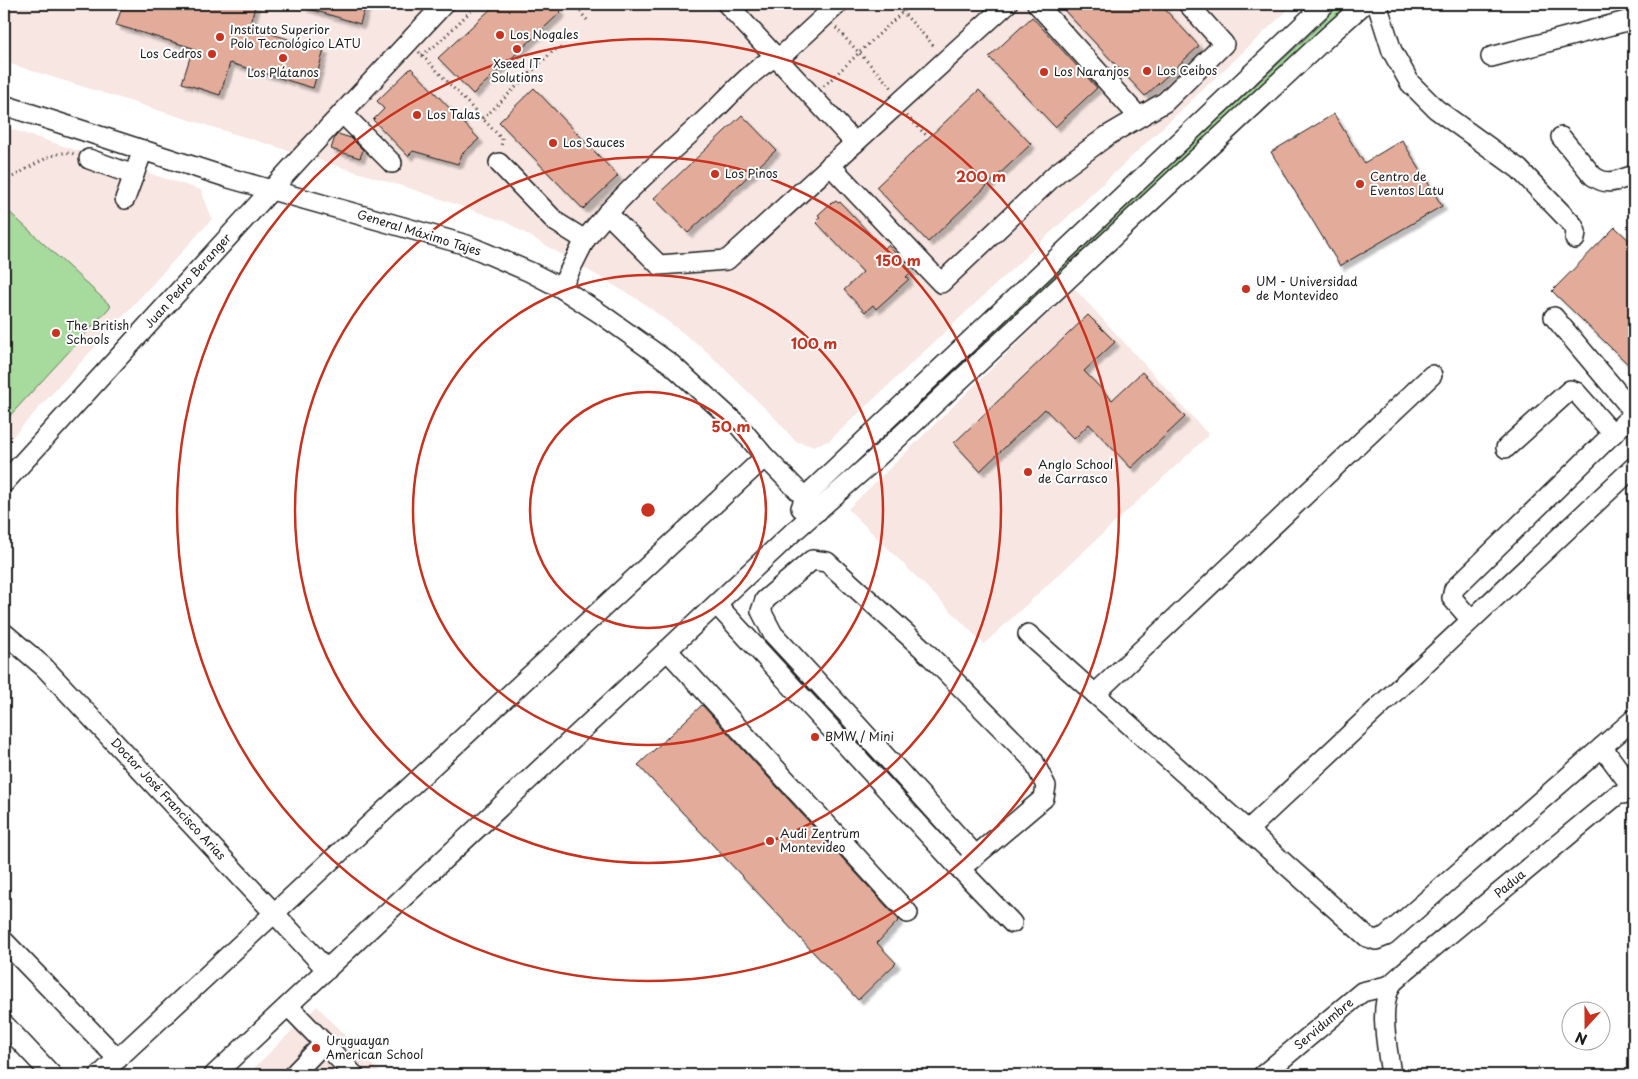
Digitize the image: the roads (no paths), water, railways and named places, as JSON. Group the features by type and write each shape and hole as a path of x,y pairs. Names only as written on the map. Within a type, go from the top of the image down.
{"street":[{"name":"Juan Pedro Beranger","path":"4,483 444,4"},
{"path":"727,4 854,143"},
{"path":"607,213 659,265 727,260 1007,4"},
{"path":"1037,4 1139,117"},
{"path":"830,165 941,283 1058,173 1107,136 1165,102 1224,44 1188,4"},
{"path":"792,533 805,497 1325,4"},
{"path":"214,1075 792,533 883,453 1364,4"},
{"path":"1378,4 1392,51 1410,82 1436,109 1519,169 1573,225 1576,232 1575,239"},
{"path":"561,288 585,240 607,213 749,77 775,56 785,53 831,10"},
{"path":"1491,57 1634,19"},
{"name":"General Máximo Tajes","path":"4,105 272,190 467,245 530,272 561,288 602,314 671,364 739,426 765,457 818,511"},
{"path":"342,113 392,163"},
{"path":"1561,137 1593,176 1599,180 1609,183 1634,175"},
{"path":"125,199 143,150"},
{"path":"89,159 134,174"},
{"path":"499,163 556,222 585,240"},
{"path":"1472,620 1452,598 1454,589 1634,412 1554,317"},
{"path":"1095,694 1432,375"},
{"path":"1506,448 1570,390 1576,392 1613,434"},
{"path":"100,1075 276,914 765,457"},
{"path":"1248,830 1634,467"},
{"path":"960,869 976,856 1044,798 1046,786 1033,760 924,649 827,562 812,560 765,600 761,611 773,634 976,856"},
{"path":"716,605 1012,923"},
{"name":"Doctor José Francisco Arias","path":"4,633 44,667 276,914 326,970"},
{"path":"1028,634 1367,937 1376,940 1386,936 1634,719"},
{"path":"667,650 908,913"},
{"path":"833,730 848,714"},
{"path":"1602,747 1634,791"},
{"name":"Padua","path":"1391,985 1405,971 1618,795 1634,791"},
{"path":"4,941 118,1059"},
{"path":"1391,985 1386,999 1384,1026 1391,1075"},
{"name":"Servidumbre","path":"1263,1075 1362,992 1391,985"},
{"path":"288,1006 354,1075"},
{"path":"4,1024 52,1075"},
{"path":"293,1075 324,1043"}],"place":[{"name":"Los Nogales","path":"500,35"},
{"name":"Instituto Superior Polo Tecnológico LATU","path":"220,37"},
{"name":"Xseed IT Solutions","path":"517,49"},
{"name":"Los Cedros","path":"212,54"},
{"name":"Los Plátanos","path":"283,58"},
{"name":"Los Ceibos","path":"1147,71"},
{"name":"Los Naranjos","path":"1044,72"},
{"name":"Los Talas","path":"417,115"},
{"name":"Los Sauces","path":"553,143"},
{"name":"Los Pinos","path":"715,174"},
{"name":"Centro de Eventos Latu","path":"1360,184"},
{"name":"UM - Universidad de Montevideo","path":"1246,289"},
{"name":"The British Schools","path":"56,333"},
{"name":"Anglo School de Carrasco","path":"1028,472"},
{"name":"BMW / Mini","path":"815,737"},
{"name":"Audi Zentrum Montevideo","path":"770,841"},
{"name":"Uruguayan American School","path":"316,1048"}]}
